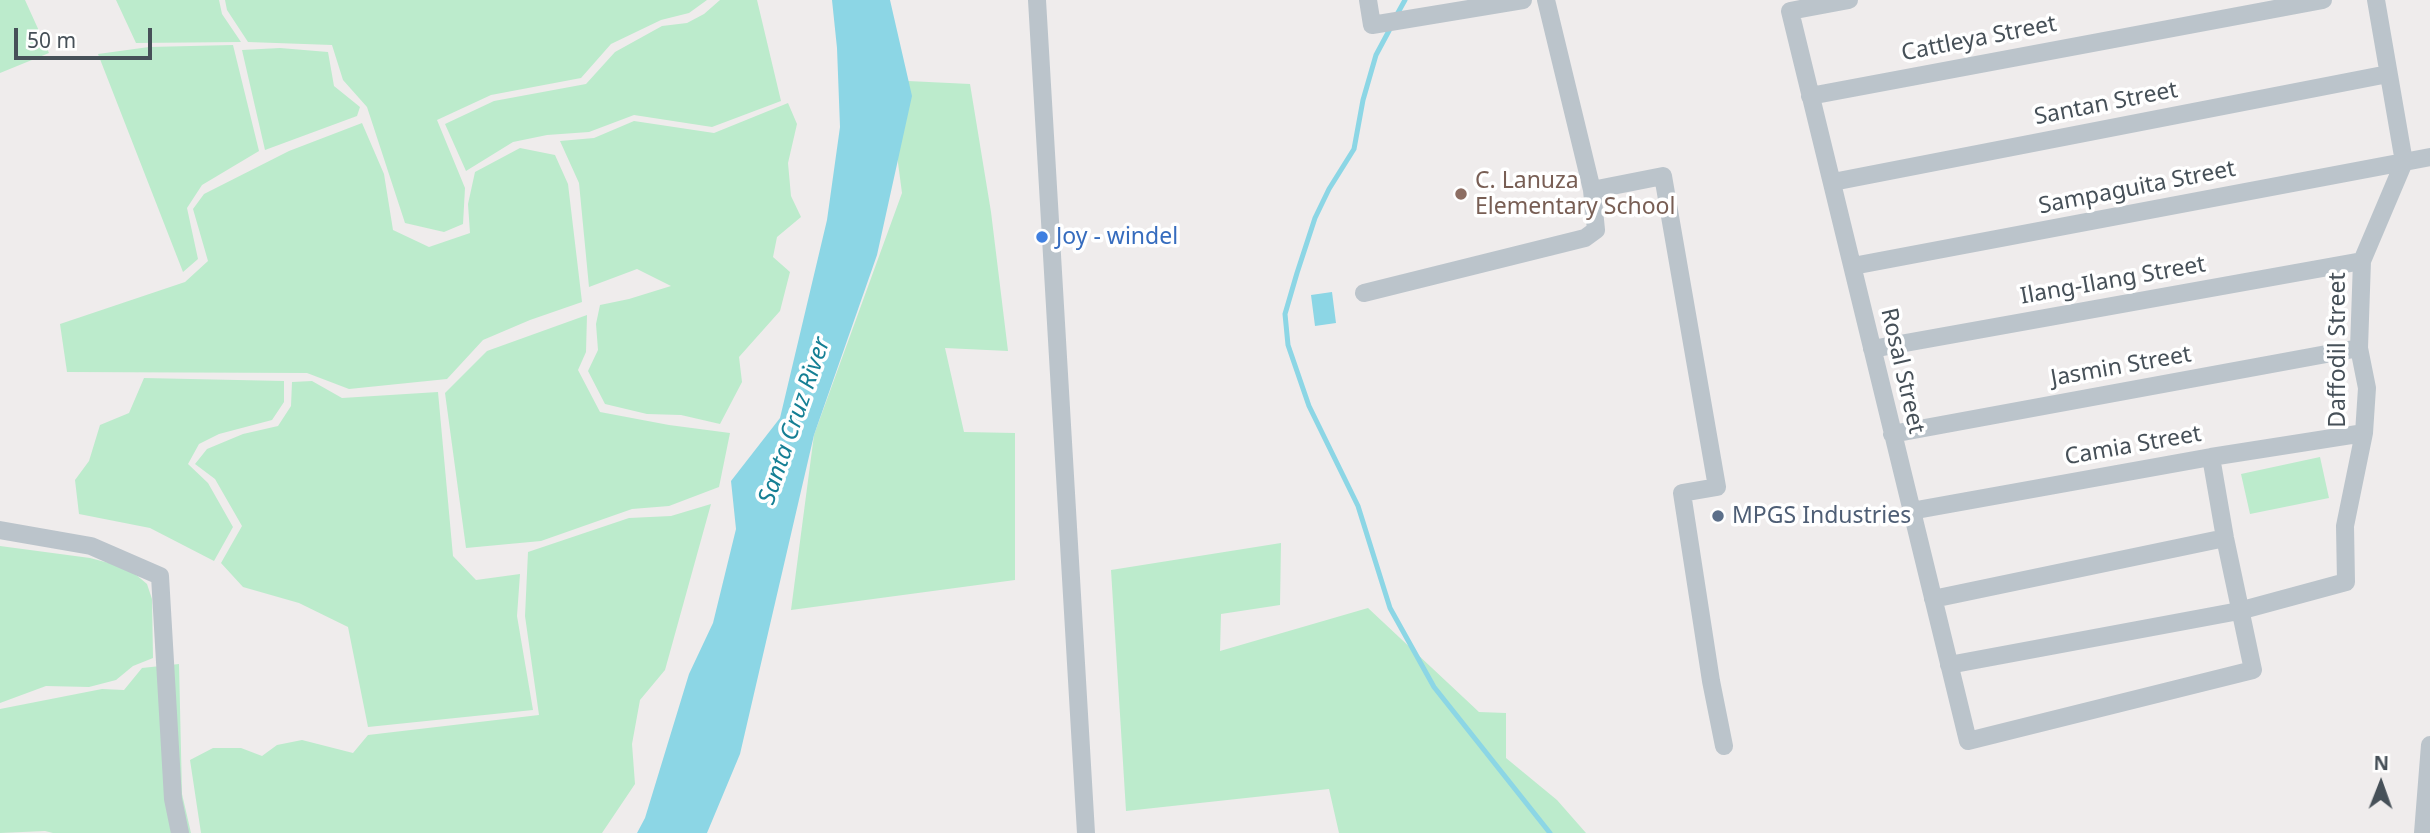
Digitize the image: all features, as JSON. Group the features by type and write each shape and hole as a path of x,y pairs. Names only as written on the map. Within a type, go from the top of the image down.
{"street":[{"path":"1037,0 1086,833"},
{"path":"1368,0 1372,25 1522,0"},
{"path":"1364,293 1585,238 1596,230 1592,190 1546,0"},
{"name":"Rosal Street","path":"1849,0 1790,11 1968,741 2253,670 2239,611"},
{"name":"Cattleya Street","path":"1810,96 2323,0"},
{"path":"2376,0 2404,162"},
{"name":"Santan Street","path":"1833,183 2388,74"},
{"name":"Sampaguita Street","path":"1853,266 2430,157"},
{"name":"Daffodil Street","path":"2239,611 2346,582 2345,526 2364,433 2367,388 2359,348 2362,261 2404,162"},
{"path":"1592,190 1663,176 1717,487 1682,493 1711,681 1724,746"},
{"name":"Ilang-Ilang Street","path":"1872,349 2362,261"},
{"name":"Jasmin Street","path":"1892,434 2359,348"},
{"name":"Camia Street","path":"1911,511 2210,457 2364,433"},
{"path":"1949,665 2239,611 2210,457"},
{"path":"0,530 91,546 160,576 173,799 180,833"},
{"path":"1933,599 2225,538"},
{"path":"2423,833 2430,745"}],"green space":[{"path":"0,0 25,0 49,53 0,73"},
{"path":"116,0 219,0 222,14 241,42 136,43"},
{"path":"225,0 707,0 689,13 661,20 611,44 581,78 491,95 437,120 465,188 463,224 444,232 405,223 367,107 343,80 332,45 248,42 227,10"},
{"path":"720,0 757,0 781,101 712,127 634,115 589,132 547,135 513,142 466,171 445,124 494,101 586,84 615,52 662,26 687,23 704,14"},
{"path":"233,45 259,151 202,185 187,208 198,259 183,272 98,54 149,47"},
{"path":"280,48 328,52 334,86 360,107 357,116 265,150 242,50"},
{"path":"887,80 970,84 991,212 1008,351 945,348 964,432 1015,433 1015,580 791,610 814,435 902,193"},
{"path":"788,103 797,124 788,163 791,196 801,217 777,237 773,257 790,272 780,311 739,357 742,382 720,424 681,415 647,414 605,404 588,371 598,350 596,324 600,305 671,286 637,269 589,287 579,183 560,141 594,138 634,121 714,133"},
{"path":"362,123 384,174 393,230 429,247 470,233 468,204 475,172 520,148 555,155 568,184 582,302 483,340 447,379 349,389 307,373 67,372 60,324 185,282 208,261 193,209 204,194 289,151"},
{"path":"587,315 586,352 578,370 600,412 730,433 719,487 669,506 632,509 541,541 466,548 445,393 487,351"},
{"path":"144,378 284,381 284,402 272,420 219,434 199,444 188,464 208,483 233,527 214,561 150,528 79,514 75,480 89,461 100,425 129,413"},
{"path":"312,381 342,398 438,392 453,556 476,580 520,574 517,616 533,710 368,727 348,627 299,603 243,587 221,563 242,526 215,479 195,464 207,449 243,434 278,426 291,406 292,382"},
{"path":"2320,457 2329,498 2250,514 2241,474"},
{"path":"711,504 665,670 640,700 632,744 635,784 602,833 201,833 190,760 213,748 241,748 262,756 277,745 302,740 353,753 368,735 539,715 525,616 528,552 629,518 671,516"},
{"path":"1281,543 1280,605 1221,614 1220,651 1368,608 1479,712 1506,713 1506,758 1557,800 1586,833 1339,833 1329,789 1126,811 1111,570"},
{"path":"0,546 90,558 128,568 147,584 152,599 153,658 133,666 116,680 89,687 46,686 0,703"},
{"path":"179,664 182,794 191,833 0,833 0,709 102,689 124,690 142,668"}],"water":[{"name":"Santa Cruz River","path":"832,0 890,0 912,96 877,255 814,435 740,754 707,833 637,833 645,818 689,674 713,623 736,529 731,481 780,418 827,220 840,127"},
{"path":"1332,292 1336,323 1315,326 1311,295"}],"waterway":[{"path":"1395,18 1405,0"},
{"path":"1391,27 1376,55 1363,100 1354,149 1315,218 1297,273 1285,314 1288,345 1309,406 1358,506 1390,608 1434,687 1550,833"}],"place":[{"name":"C. Lanuza Elementary School","path":"1461,194"},
{"name":"Joy - windel","path":"1042,237"},
{"name":"MPGS Industries","path":"1718,516"}]}
